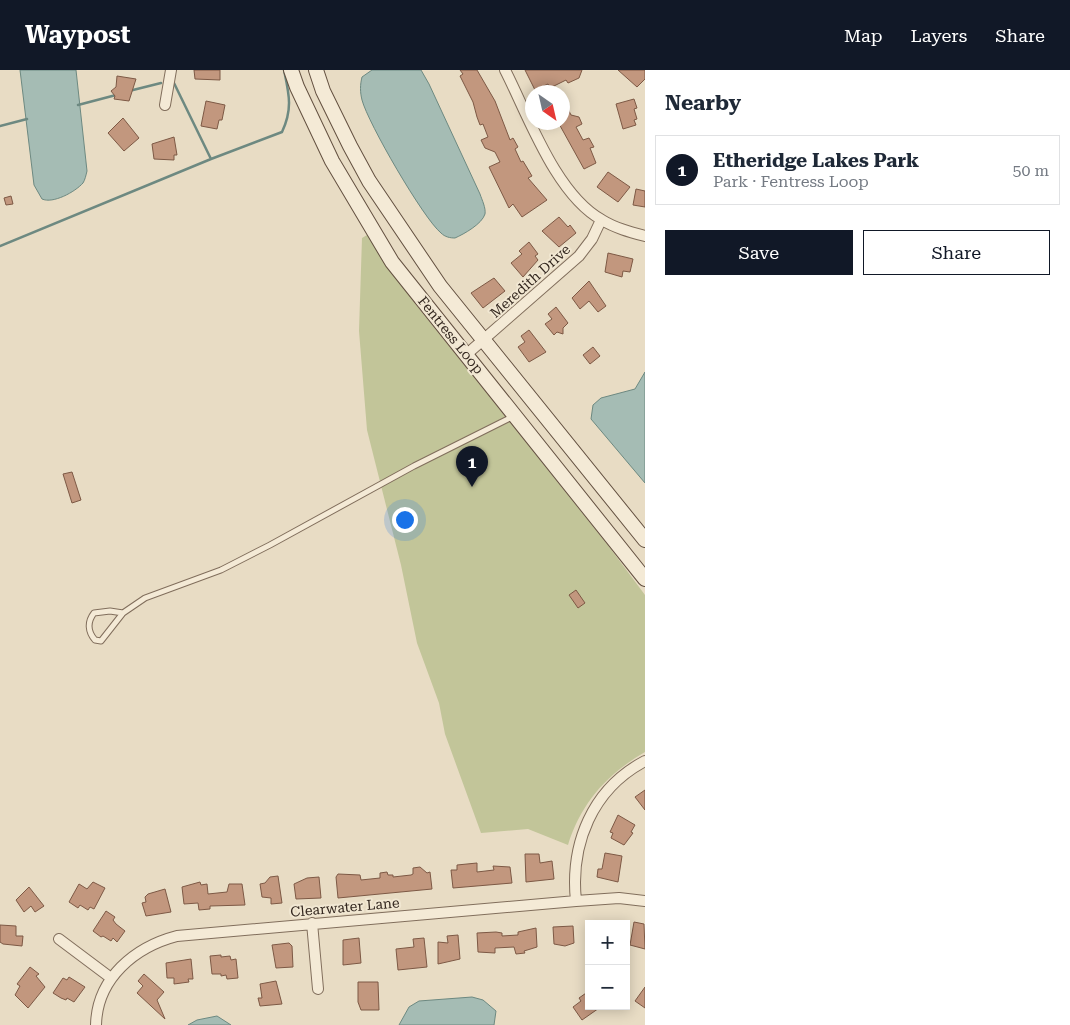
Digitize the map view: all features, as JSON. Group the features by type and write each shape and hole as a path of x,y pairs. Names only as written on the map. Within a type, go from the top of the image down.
{"street":[{"path":"165,105 171,70"},
{"name":"Fentress Loop","path":"291,70 297,87 332,161 361,213 392,262 645,579"},
{"name":"Fentress Loop","path":"316,70 350,146 386,208 440,286 645,540"},
{"path":"505,70 564,185 581,205 601,220 645,236"},
{"name":"Meredith Drive","path":"467,354 579,256 592,239 601,220"},
{"path":"576,901 573,876 576,853 583,831 593,811 618,781 645,761"},
{"name":"Clearwater Lane","path":"96,1025 96,1013 103,993 111,978 125,961 158,941 177,936 576,901 619,898 645,901"},
{"path":"312,923 318,989"},
{"path":"59,939 111,978"}],"lane":[{"path":"122,613 110,610 94,613 89,624 90,635 95,640 101,640 122,613 145,598 221,570 414,466 515,416"}],"green space":[{"path":"367,235 413,301 607,544 645,595 645,752 619,770 597,791 580,816 568,845 528,829 481,833 445,734 439,703 417,643 401,565 367,430 359,331 362,238"}],"water":[{"path":"20,70 76,70 87,171 84,182 58,199 42,199 34,185"},
{"path":"372,70 421,70 429,84 480,194 484,207 485,214 483,218 477,225 463,234 455,238 448,237 433,224 385,148 366,112 361,97 362,77"},
{"path":"645,372 645,483 591,419 593,405 601,398 635,389"},
{"path":"472,997 483,1000 496,1011 494,1025 399,1025 409,1007 419,1001"},
{"path":"217,1016 231,1025 188,1025 197,1020"}],"building":[{"path":"194,70 220,70 220,80 195,79"},
{"path":"460,70 477,70 495,101 510,140 513,138 518,147 515,149 521,162 523,161 532,176 528,178 547,200 522,217 513,204 509,208 489,167 500,162 495,152 485,148 481,140 488,137 483,124 480,125 473,102 460,76 463,74"},
{"path":"525,70 582,70 579,78 568,83 566,80 556,85 532,85"},
{"path":"618,70 645,70 645,79 637,87"},
{"path":"117,76 136,79 129,101 114,99 115,96 111,91 116,87"},
{"path":"634,99 637,108 634,109 637,119 634,120 636,125 623,129 616,104"},
{"path":"206,101 225,105 222,120 219,120 217,129 201,126"},
{"path":"570,113 579,117 582,124 576,127 583,140 589,138 594,147 590,148 596,163 584,169 562,130 570,130"},
{"path":"123,118 139,138 124,151 108,133"},
{"path":"174,137 177,155 174,155 174,160 154,159 152,144"},
{"path":"608,172 630,187 618,202 597,187"},
{"path":"636,189 645,191 645,207 633,205"},
{"path":"11,196 13,204 6,205 4,198"},
{"path":"559,217 568,227 570,225 576,233 559,247 542,231"},
{"path":"529,242 538,254 535,256 538,260 523,277 511,263 522,254 519,251"},
{"path":"608,253 633,259 630,272 623,271 622,277 605,272"},
{"path":"494,278 505,291 483,308 471,293"},
{"path":"589,281 606,306 598,312 589,301 580,309 572,298"},
{"path":"556,307 568,323 563,328 563,334 557,332 554,335 545,324 552,319 548,314"},
{"path":"529,330 546,352 529,362 518,347 525,342 521,336"},
{"path":"593,347 600,356 590,364 583,355"},
{"path":"72,472 81,500 72,503 63,474"},
{"path":"576,590 585,603 578,608 569,595"},
{"path":"645,790 645,810 635,797"},
{"path":"618,815 635,825 631,832 633,833 624,845 611,838 613,833 610,832"},
{"path":"605,853 622,856 618,882 597,877 598,869 602,869"},
{"path":"525,854 539,854 540,863 552,861 554,879 526,882"},
{"path":"477,863 477,872 494,870 493,866 510,867 512,883 453,888 451,870 457,870 457,865"},
{"path":"420,867 427,873 430,872 432,889 338,898 336,877 338,874 360,875 361,880 380,878 380,873 387,872 388,875 393,875 393,877 411,875 413,874 413,868"},
{"path":"278,876 282,903 271,904 271,898 262,897 260,884 265,883 270,877"},
{"path":"319,877 321,898 296,899 294,884 307,878"},
{"path":"93,882 105,888 94,909 90,907 88,910 80,905 78,908 69,902 79,884 87,889"},
{"path":"200,882 201,885 207,884 208,894 227,892 229,884 242,884 245,905 210,906 210,909 199,910 198,903 184,904 182,887"},
{"path":"29,887 44,906 35,912 31,906 24,912 16,900"},
{"path":"165,889 171,912 146,916 142,903 146,902 145,897 148,894"},
{"path":"106,911 115,917 113,920 125,931 117,942 113,938 111,941 103,936 101,937 93,931"},
{"path":"634,922 644,924 645,949 630,945"},
{"path":"0,925 16,926 16,936 23,936 22,946 0,942"},
{"path":"573,926 574,943 565,946 554,944 553,927"},
{"path":"536,928 537,947 524,951 525,953 516,954 514,947 495,948 495,953 478,952 477,933 496,932 502,933 502,936 518,935 518,932"},
{"path":"458,935 460,959 438,964 438,942 448,943 447,936"},
{"path":"359,938 361,963 343,965 343,940"},
{"path":"424,938 427,967 398,970 396,949 414,947 413,939"},
{"path":"289,943 292,946 293,967 276,968 272,945"},
{"path":"221,955 221,957 230,956 231,960 236,959 238,978 227,979 226,975 212,974 210,956"},
{"path":"191,959 193,979 188,979 189,982 174,984 174,978 167,978 166,963"},
{"path":"30,967 39,974 36,976 45,987 28,1008 15,995 20,986 17,984"},
{"path":"144,974 164,992 157,1000 165,1019 137,993 143,986 138,981"},
{"path":"69,977 85,987 74,1002 53,993 63,978 67,980"},
{"path":"276,981 282,1004 260,1006 258,998 262,998 260,984"},
{"path":"358,982 378,982 379,1010 361,1010 358,1002"},
{"path":"645,987 645,1008 635,1001"},
{"path":"585,994 585,1010 596,1010 582,1020 573,1007 581,1001 579,998"}],"waterway":[{"path":"0,246 211,159 282,132 289,109 284,70"},
{"path":"173,81 211,159"},
{"path":"129,91 161,83"},
{"path":"78,105 116,95"},
{"path":"0,126 27,119"}],"place":[{"name":"Etheridge Lakes Park","path":"472,487"}]}
